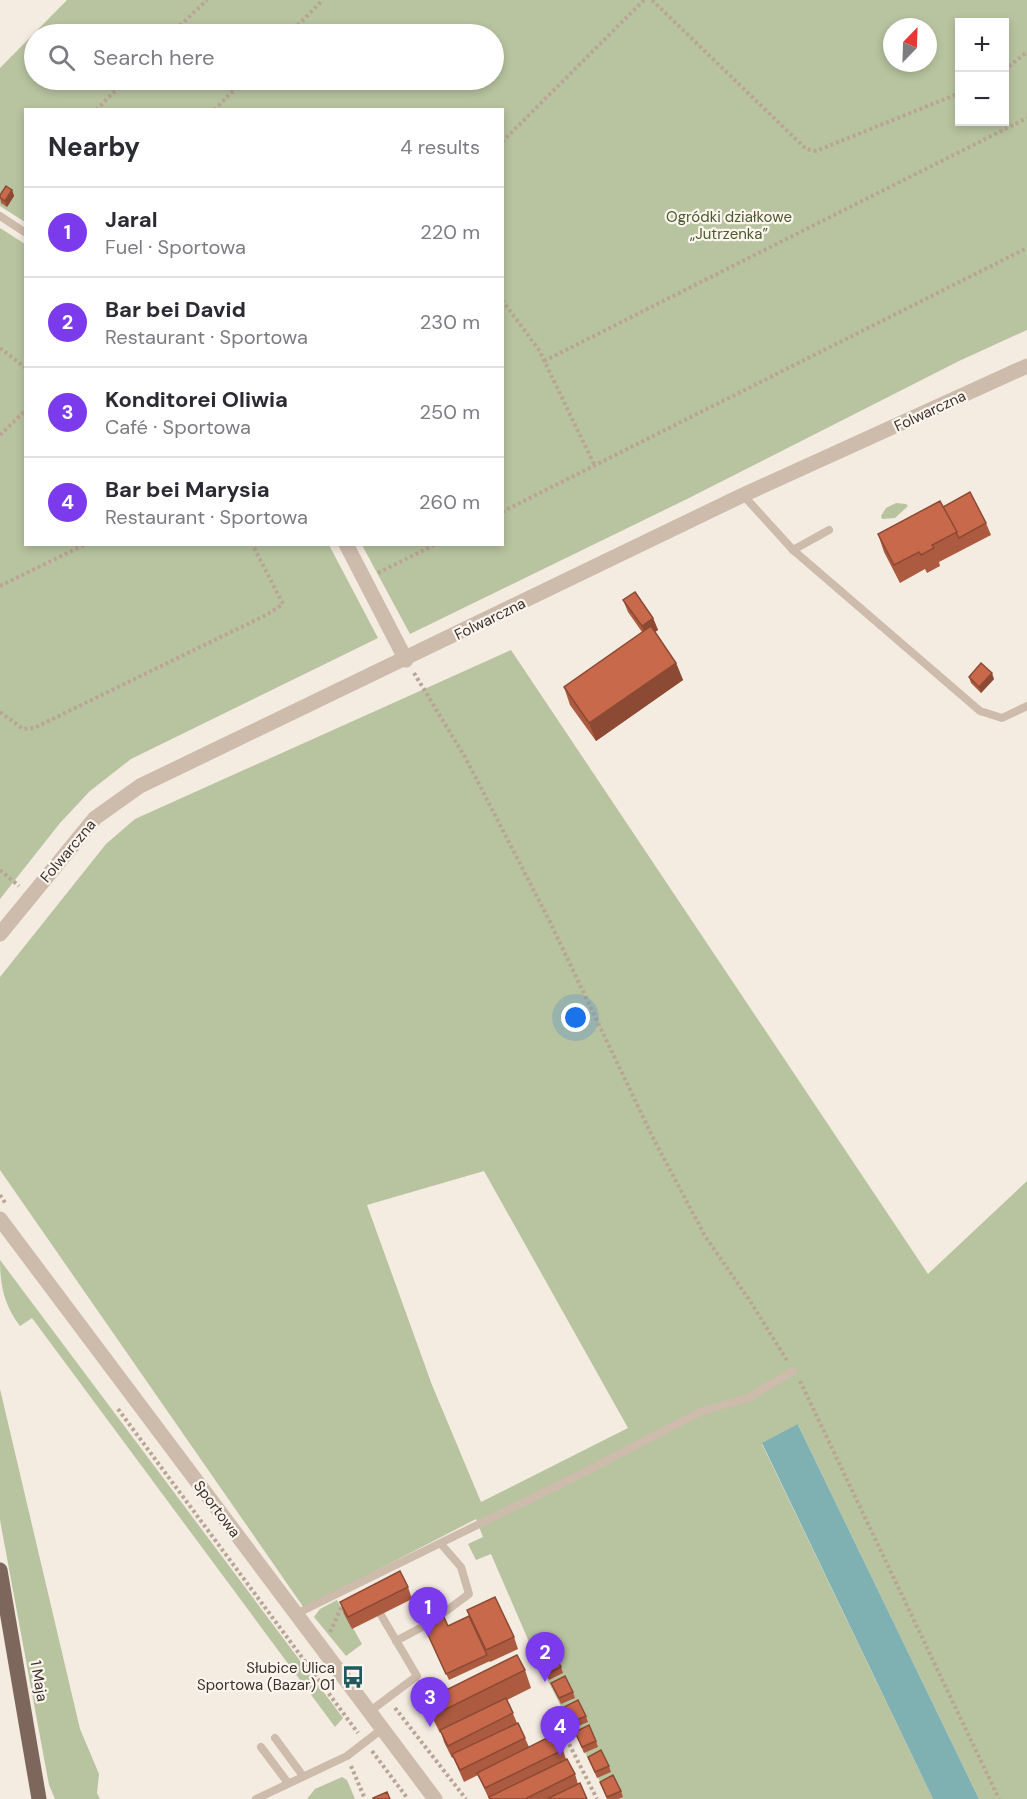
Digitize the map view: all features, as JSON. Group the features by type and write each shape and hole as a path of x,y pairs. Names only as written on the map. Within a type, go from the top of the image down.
{"main road":[{"name":"1 Maja","path":"0,1570 39,1799"}],"street":[{"name":"Folwarczna","path":"0,934 95,818 140,786 406,660 743,495 1027,366"},
{"path":"347,546 406,660"},
{"name":"Sportowa","path":"0,1218 435,1799"}],"lane":[{"path":"0,216 24,232"},
{"path":"743,495 793,550 980,711 1002,718 1027,706"},
{"path":"793,550 829,530"},
{"path":"296,1614 441,1544 702,1411 748,1398 793,1371"},
{"path":"441,1544 461,1567 469,1594 442,1614"},
{"path":"363,1581 368,1590"},
{"path":"369,1712 417,1676 381,1615"},
{"path":"396,1641 424,1626"},
{"path":"256,1799 267,1796 347,1756 382,1729"},
{"path":"275,1738 303,1776"},
{"path":"261,1747 288,1784"}],"path":[{"path":"182,24 207,0"},
{"path":"299,24 323,0"},
{"path":"504,140 644,0"},
{"path":"652,0 806,148 816,151 955,95"},
{"path":"1009,67 1027,52"},
{"path":"98,108 116,90"},
{"path":"216,108 234,90"},
{"path":"544,361 1027,118"},
{"path":"504,511 1027,248"},
{"path":"504,303 544,361 595,466"},
{"path":"0,348 24,366"},
{"path":"0,435 24,412"},
{"path":"0,586 82,546"},
{"path":"0,712 23,729 34,728 266,615 283,604 253,546"},
{"path":"364,579 432,546"},
{"path":"406,660 465,757 549,920 654,1140 700,1227 804,1386 999,1799"},
{"path":"0,870 31,896"},
{"path":"112,1400 408,1799"},
{"path":"301,1655 331,1631 351,1587"},
{"path":"387,1698 466,1799"},
{"path":"561,1728 597,1799"},
{"path":"347,1756 365,1799"}],"green space":[{"name":"Ogródki działkowe „Jutrzenka”","path":"67,0 1027,0 1027,330 959,361 687,499 410,634 363,546 504,546 504,108 24,108 24,221 0,206 0,68 24,44 24,90 504,90 504,24 43,24"},
{"path":"0,228 24,243 24,546 330,546 378,638 131,759 90,791 60,823 0,899"},
{"path":"896,503 908,506 895,518 882,519 881,516 886,508"},
{"path":"511,650 928,1274 1027,1181 1027,1799 979,1799 798,1425 762,1444 933,1799 609,1799 536,1658 491,1554 476,1560 468,1544 483,1537 476,1519 304,1608 0,1170 0,977 106,844 135,819","holes":["484,1171 628,1428 481,1502 432,1385 367,1205"]},
{"path":"0,1260 343,1718 335,1727 32,1318 20,1326 4,1294"},
{"path":"0,1389 80,1729 99,1774 97,1793 100,1799 55,1799 49,1785 0,1520"},
{"path":"337,1600 362,1644 346,1656 314,1617 320,1609"},
{"path":"342,1777 347,1780 355,1799 307,1799 315,1789"}],"water":[{"path":"798,1424 979,1799 933,1799 762,1443"}],"building":[{"path":"6,186 12,190 5,201 0,198 0,195"},
{"path":"970,492 986,523 959,538 943,507"},
{"path":"940,501 957,532 932,545 934,548 921,555 919,552 894,565 878,534"},
{"path":"635,592 653,618 642,626 623,600"},
{"path":"651,626 676,663 589,723 564,687"},
{"path":"981,663 992,673 979,687 969,677"},
{"path":"400,1571 408,1587 348,1617 340,1602"},
{"path":"433,1593 448,1626 469,1616 487,1655 446,1674 413,1602"},
{"path":"495,1597 514,1637 486,1650 467,1610"},
{"path":"553,1652 561,1667 547,1674 539,1658"},
{"path":"517,1655 525,1670 434,1715 426,1700"},
{"path":"565,1676 573,1692 559,1698 551,1683"},
{"path":"506,1698 513,1713 448,1746 440,1730"},
{"path":"578,1700 586,1716 572,1722 564,1707"},
{"path":"518,1723 525,1738 460,1770 452,1754"},
{"path":"589,1725 596,1741 582,1747 575,1732"},
{"path":"555,1734 563,1750 485,1788 477,1773"},
{"path":"601,1750 609,1766 595,1772 588,1757"},
{"path":"567,1759 575,1774 525,1799 490,1799 489,1797"},
{"path":"613,1775 621,1791 607,1797 600,1782"},
{"path":"580,1783 587,1799 547,1799"},
{"path":"387,1792 390,1799 373,1799 373,1798"}],"place":[{"name":"Jaral","path":"428,1637"},
{"name":"Słubice Ulica Sportowa (Bazar) 01","path":"353,1677"},
{"name":"Bar bei David","path":"545,1682"},
{"name":"Konditorei Oliwia","path":"430,1727"},
{"name":"Bar bei Marysia","path":"560,1756"}]}
